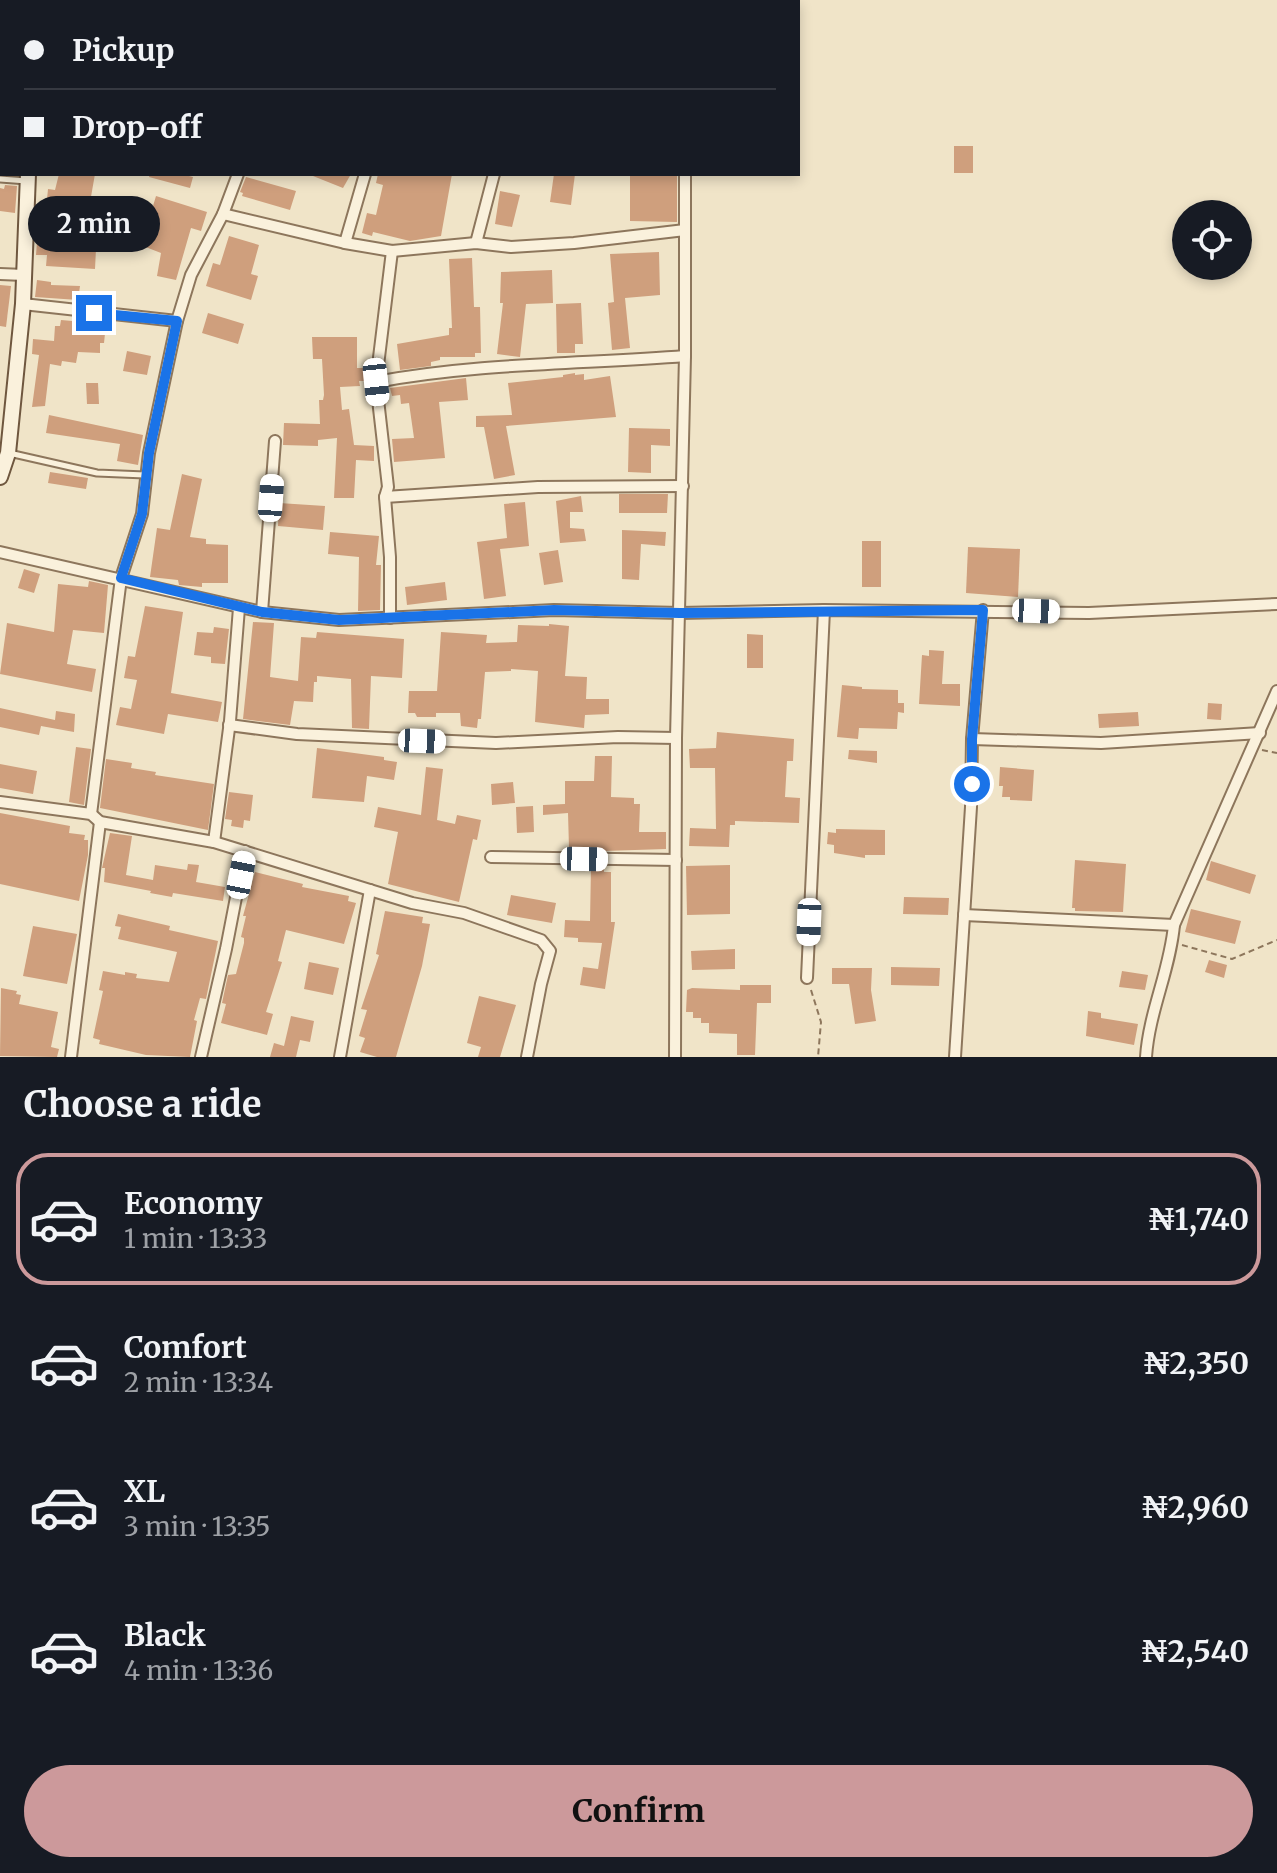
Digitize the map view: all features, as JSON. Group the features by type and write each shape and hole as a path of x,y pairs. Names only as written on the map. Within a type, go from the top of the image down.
{"street":[{"path":"71,1057 121,578 142,514 177,321 191,275 223,214 237,176"},
{"path":"345,243 364,176"},
{"path":"476,243 493,176"},
{"path":"675,1057 676,738 683,486 685,176"},
{"path":"0,477 8,453 23,304 28,178"},
{"path":"223,214 392,251 476,243 511,247 637,238 685,230"},
{"path":"390,618 390,557 385,497 388,487 376,382 392,251"},
{"path":"0,274 24,275"},
{"path":"23,304 177,321"},
{"path":"376,382 415,374 496,367 685,356"},
{"path":"262,612 275,441"},
{"path":"385,497 538,487 683,486"},
{"path":"0,552 239,608 339,620 554,610 680,613 983,610 1089,613 1277,604"},
{"path":"214,842 229,725 239,608"},
{"path":"807,978 824,610"},
{"path":"955,1057 972,739 983,610"},
{"path":"1146,1057 1147,1038 1173,943 1174,925 1277,691"},
{"path":"229,725 297,734 467,743 676,738"},
{"path":"972,739 1101,743 1260,733"},
{"path":"0,802 214,842 412,903 464,913 541,940 550,951 527,1057"},
{"path":"201,1057 245,851"},
{"path":"491,857 676,860"},
{"path":"340,1057 370,890"},
{"path":"964,915 1174,925"}],"lane":[{"path":"0,179 28,178"},
{"path":"8,453 97,473 147,475"}],"path":[{"path":"1253,748 1277,753"},
{"path":"1173,943 1232,959 1277,940"},
{"path":"807,978 821,1022 818,1057"}],"building":[{"path":"954,146 973,146 973,173 954,173"},
{"path":"58,176 95,176 89,208 82,207 79,233 80,248 96,249 95,269 46,266 47,255 36,255 37,242 46,242 47,231 54,231 56,212 46,210 48,189 55,190"},
{"path":"189,176 193,177 190,188 149,177"},
{"path":"313,176 350,176 343,188"},
{"path":"378,176 452,176 441,236 410,241 373,232 372,236 362,233 367,213 376,215 383,185 376,183"},
{"path":"554,176 575,176 571,205 550,202"},
{"path":"630,176 677,176 677,222 630,221"},
{"path":"246,177 296,191 290,210 242,196 240,192"},
{"path":"5,185 17,186 15,213 0,211 0,188 4,189"},
{"path":"500,191 520,195 512,227 495,224"},
{"path":"156,196 207,212 201,231 191,228 176,280 157,276 161,253 143,246"},
{"path":"229,236 259,245 251,274 258,276 251,300 206,286 213,263 220,265"},
{"path":"659,252 660,295 625,298 630,348 612,350 608,303 614,302 610,254"},
{"path":"472,258 474,307 480,307 481,353 475,353 475,357 440,357 440,360 431,362 431,366 400,370 397,344 449,335 449,328 452,328 449,259"},
{"path":"552,270 553,303 526,304 520,357 497,354 503,303 500,303 501,272"},
{"path":"37,280 51,282 51,285 80,286 78,300 35,297"},
{"path":"0,285 11,286 6,327 0,326"},
{"path":"581,303 583,344 575,344 575,353 557,353 556,304"},
{"path":"208,313 244,324 238,344 202,333"},
{"path":"61,320 106,324 104,343 100,343 100,353 78,352 76,363 62,361 61,366 50,364 45,406 32,407 39,355 32,354 33,339 54,341 55,326 60,326"},
{"path":"312,337 357,337 357,368 365,368 365,381 359,381 360,386 340,387 342,410 349,409 354,445 374,446 374,461 356,460 354,498 334,498 337,438 318,440 318,446 283,445 284,423 320,424 319,400 323,400 324,395 322,359 313,359"},
{"path":"127,351 151,356 147,375 123,371"},
{"path":"584,374 584,380 610,376 616,417 506,426 515,475 494,479 484,427 476,427 476,416 512,415 508,383"},
{"path":"466,378 468,400 439,402 445,458 394,462 392,439 414,438 409,403 401,404 400,395 392,396 390,388"},
{"path":"86,383 98,383 99,404 87,404"},
{"path":"49,415 143,435 138,465 117,461 120,444 46,433"},
{"path":"629,428 670,429 670,446 651,445 651,473 628,472"},
{"path":"50,472 88,478 86,489 48,483"},
{"path":"182,474 202,479 190,537 206,539 206,544 228,545 228,583 202,583 202,587 150,577 157,528 170,530"},
{"path":"619,494 668,494 667,513 619,513"},
{"path":"581,496 583,512 570,512 570,528 584,529 586,541 560,543 556,501"},
{"path":"525,502 529,546 500,549 506,596 484,599 477,542 507,538 504,504"},
{"path":"279,503 325,506 323,530 278,526"},
{"path":"622,530 666,532 665,546 641,544 639,580 622,579"},
{"path":"330,532 379,536 376,565 381,565 380,610 358,611 359,557 328,554"},
{"path":"862,541 881,541 881,587 862,587"},
{"path":"968,547 1020,549 1018,597 966,593"},
{"path":"558,550 563,582 544,585 539,553"},
{"path":"24,569 40,574 34,593 18,588"},
{"path":"89,581 108,585 104,633 73,630 67,664 96,669 92,692 0,674 7,623 54,632 58,584 88,587"},
{"path":"445,582 447,600 407,605 405,587"},
{"path":"145,606 183,612 171,693 222,702 218,722 168,714 164,734 116,725 120,707 131,709 137,680 124,678 128,656 135,657"},
{"path":"253,622 274,623 270,677 298,681 301,637 316,638 317,632 404,639 402,678 371,676 369,729 352,728 351,679 317,676 313,702 294,701 290,725 243,719"},
{"path":"518,625 569,626 565,676 587,677 586,699 609,699 609,714 585,715 584,728 535,722 538,671 511,669 485,672 481,719 478,719 477,728 461,726 460,713 417,717 415,713 408,713 409,691 437,691 441,632 487,635 486,643 517,642"},
{"path":"214,627 229,629 225,664 211,663 211,657 194,655 197,632 213,633"},
{"path":"747,634 763,635 763,668 747,668"},
{"path":"929,650 944,651 942,684 960,684 960,706 919,704 922,655 929,656"},
{"path":"842,685 898,690 898,703 904,703 904,713 898,712 897,729 859,728 858,739 837,737"},
{"path":"1208,703 1222,704 1221,720 1207,719"},
{"path":"0,708 55,720 56,711 75,714 74,732 41,726 39,735 0,727"},
{"path":"1138,712 1139,726 1099,728 1098,714"},
{"path":"717,732 794,739 793,761 787,761 785,797 800,798 799,823 735,821 735,825 730,825 729,847 689,846 690,828 716,829 715,768 690,768 689,749 716,748"},
{"path":"76,747 91,749 84,805 69,802"},
{"path":"317,748 384,757 384,760 397,762 394,780 367,776 364,802 312,798"},
{"path":"849,750 877,751 877,763 848,759"},
{"path":"595,756 612,756 611,797 634,798 634,804 640,804 639,832 666,832 666,849 591,851 591,847 569,848 568,813 543,815 543,805 565,804 565,781 594,781"},
{"path":"106,759 132,763 131,768 156,772 155,775 214,784 208,830 100,808"},
{"path":"0,764 37,771 33,794 0,788"},
{"path":"426,767 443,769 437,820 455,824 457,815 481,820 477,840 473,839 459,902 388,884 398,832 374,827 378,807 421,815"},
{"path":"1000,767 1034,770 1032,801 1002,797"},
{"path":"513,782 515,803 492,805 491,784"},
{"path":"229,792 253,795 250,821 244,820 243,828 231,826 232,820 225,819"},
{"path":"533,806 534,832 517,833 516,807"},
{"path":"0,813 70,826 69,833 85,835 88,855 79,901 0,884"},
{"path":"836,829 885,830 885,855 865,855 865,858 834,853 834,845 827,844 828,832 836,833"},
{"path":"110,833 132,836 126,875 153,880 155,865 187,870 188,864 199,865 196,882 225,887 223,901 173,893 172,897 104,882 105,868 102,868"},
{"path":"1075,860 1126,864 1123,912 1075,911 1072,908"},
{"path":"1211,861 1256,875 1250,894 1206,880"},
{"path":"730,865 730,914 687,915 686,866"},
{"path":"591,867 604,867 604,872 611,872 611,922 615,922 605,989 580,985 583,967 598,969 602,943 578,942 578,938 564,937 565,920 590,921"},
{"path":"255,872 303,884 302,887 349,896 348,901 356,903 344,944 286,930 278,961 282,962 266,1012 273,1014 267,1035 221,1023 228,975 236,974 244,943 241,937 246,916 243,916"},
{"path":"511,895 556,903 552,923 507,915"},
{"path":"904,897 949,898 948,915 903,914"},
{"path":"1191,909 1241,921 1235,944 1185,932"},
{"path":"385,911 423,917 422,923 430,924 422,966 396,1057 377,1057 360,1052 365,1038 359,1036 367,1010 361,1009 379,955 376,954"},
{"path":"118,914 218,941 206,999 200,998 194,1020 197,1021 190,1057 146,1055 99,1044 100,1040 93,1038 103,991 99,990 103,971 137,974 136,978 169,982 177,952 118,939 121,927 115,926"},
{"path":"33,926 77,934 67,984 23,976"},
{"path":"735,949 735,969 692,970 691,951"},
{"path":"1209,960 1227,965 1224,978 1205,972"},
{"path":"309,962 339,968 333,995 304,989"},
{"path":"891,967 940,968 939,986 891,985"},
{"path":"832,968 872,968 871,990 876,1021 855,1024 849,984 832,984"},
{"path":"1122,971 1148,975 1145,990 1119,987"},
{"path":"740,985 771,985 771,1003 757,1003 755,1055 737,1055 737,1034 709,1033 709,1023 701,1023 701,1018 693,1018 693,1012 686,1012 687,990 740,990"},
{"path":"1,988 17,991 16,994 21,995 19,1004 58,1012 51,1047 59,1049 57,1057 0,1056"},
{"path":"479,996 516,1005 500,1057 478,1057 481,1047 467,1043"},
{"path":"1088,1011 1101,1013 1101,1018 1138,1024 1134,1045 1086,1036"},
{"path":"291,1016 314,1021 310,1042 300,1040 296,1057 270,1057 274,1043 284,1046"}],"route":[{"path":"94,313 177,321 149,453 142,514 121,578 239,608 339,620 554,610 680,613 983,610 972,739 972,784"}]}
